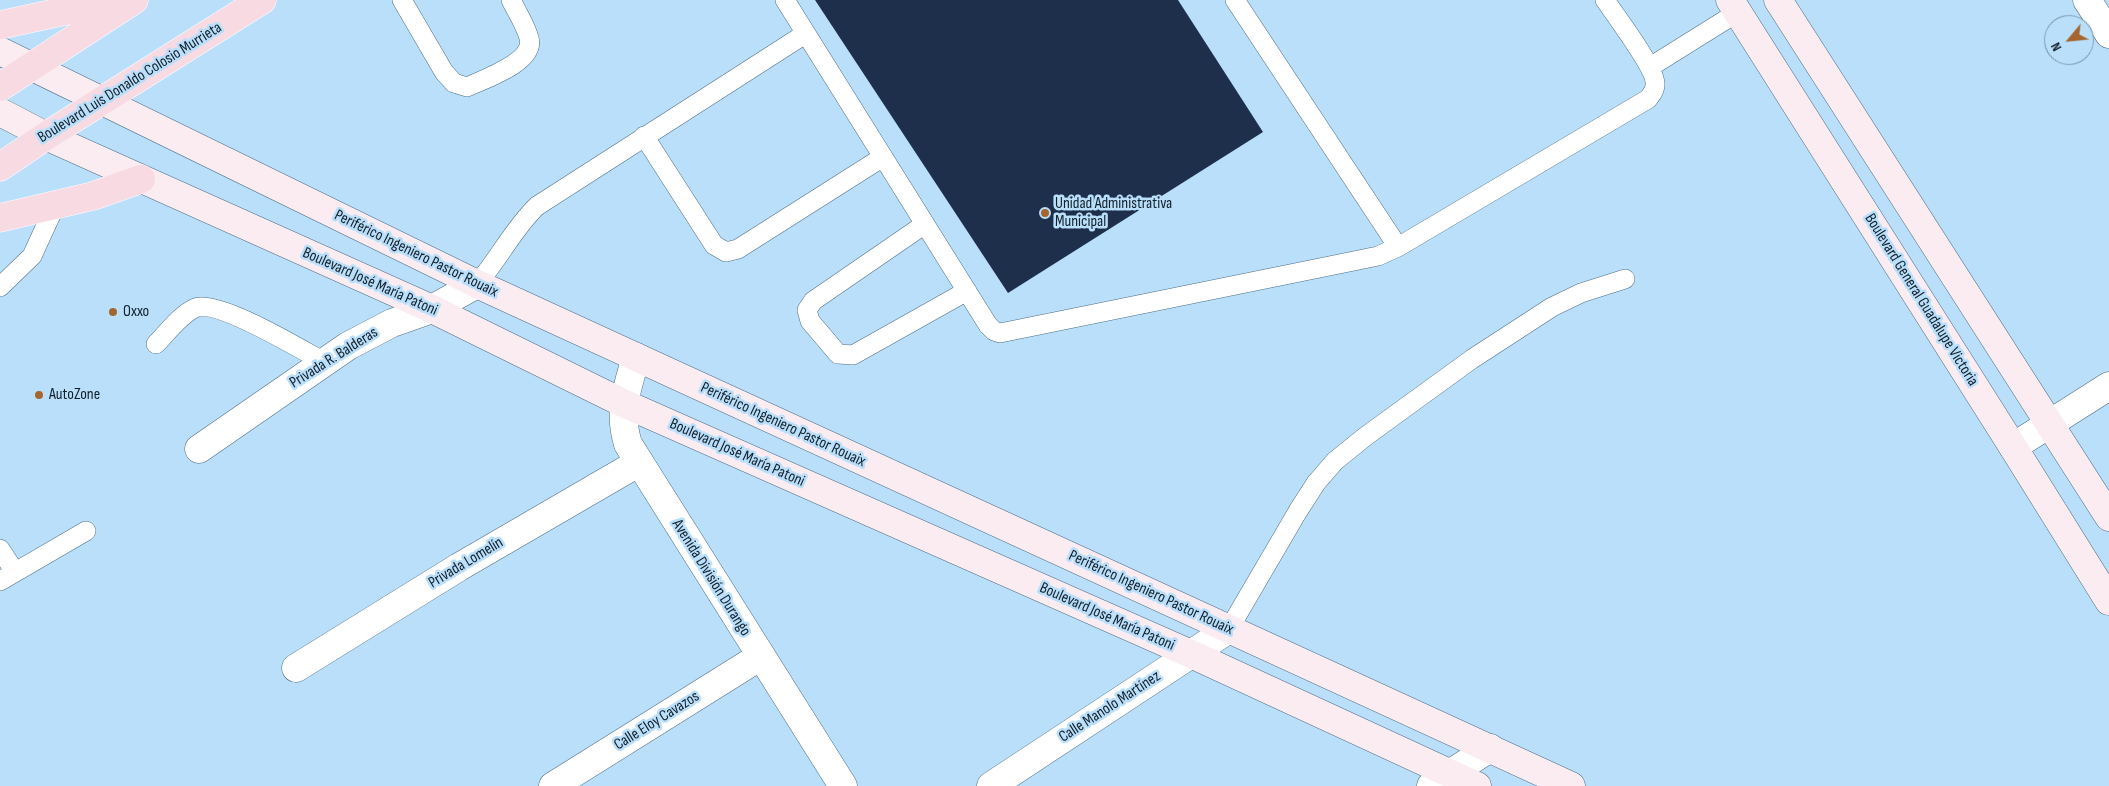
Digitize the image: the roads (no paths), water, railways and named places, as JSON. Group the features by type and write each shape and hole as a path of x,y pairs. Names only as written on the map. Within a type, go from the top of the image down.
{"main road":[{"path":"0,26 116,0"},
{"path":"0,86 134,0"},
{"name":"Boulevard Luis Donaldo Colosio Murrieta","path":"0,167 262,0"},
{"path":"1778,0 2109,517"},
{"name":"Boulevard General Guadalupe Victoria","path":"1734,6 2014,447 2109,601"},
{"name":"Periférico Ingeniero Pastor Rouaix","path":"0,52 477,284 1571,786"},
{"name":"Boulevard José María Patoni","path":"0,112 46,136 432,309 623,403 1191,654 1441,780 1477,786"},
{"path":"1844,179 1879,158"},
{"path":"0,218 93,196 141,178"},
{"path":"1899,266 1934,244"}],"street":[{"path":"2087,0 2109,34"},
{"name":"Privada R. Balderas","path":"200,449 324,362 368,334 412,315 432,309 477,284"},
{"name":"Avenida División Durango","path":"636,358 623,403 623,427 628,444 638,463 843,786"},
{"path":"2014,447 2109,386"},
{"name":"Privada Lomelín","path":"296,668 459,567 638,463"},
{"name":"Calle Manolo Martínez","path":"991,786 1230,629"},
{"name":"Calle Eloy Cavazos","path":"553,786 761,656"},
{"path":"1441,780 1490,748"}],"lane":[{"path":"402,0 444,72 454,83 467,87 520,61 529,52 530,40 511,0"},
{"path":"784,0 967,291 994,331 1000,333 1378,256 1398,247 1648,99 1653,93 1656,84 1650,67 1605,0"},
{"path":"1235,0 1398,247"},
{"path":"1650,67 1734,6"},
{"path":"477,284 490,269 519,224 537,206 806,34"},
{"path":"644,136 714,245 719,250 731,252 883,157"},
{"path":"0,287 32,256 55,206"},
{"path":"925,224 813,301 807,310 810,320 838,354 853,355 967,291"},
{"path":"1230,629 1298,511 1316,483 1335,461 1472,359 1552,307 1581,293 1625,279"},
{"path":"156,344 195,308 210,306 230,313 324,362"},
{"path":"0,549 7,576 86,531"}],"place":[{"name":"Unidad Administrativa Municipal","path":"1045,213"},
{"name":"Oxxo","path":"113,312"},
{"name":"AutoZone","path":"39,395"}]}
